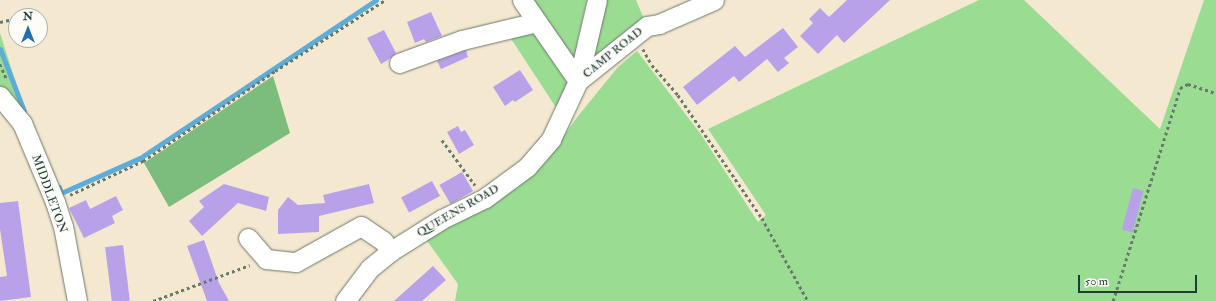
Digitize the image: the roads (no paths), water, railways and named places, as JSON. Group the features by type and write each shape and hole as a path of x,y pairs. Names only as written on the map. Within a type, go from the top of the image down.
{"street":[{"path":"522,0 578,81"},
{"name":"QUEENS ROAD","path":"345,301 370,268 391,251 442,220 485,198 527,167 551,139 578,81 597,0"},
{"name":"CAMP ROAD","path":"578,81 647,26 659,24 714,0"},
{"path":"399,63 462,40 537,22"},
{"name":"MIDDLETON","path":"0,96 22,123 55,202 64,226 77,301"},
{"path":"248,238 266,259 296,262 362,226 383,241 391,251"}],"waterway":[{"path":"59,187 61,193 140,158 376,0"},
{"path":"0,49 24,111"}]}
